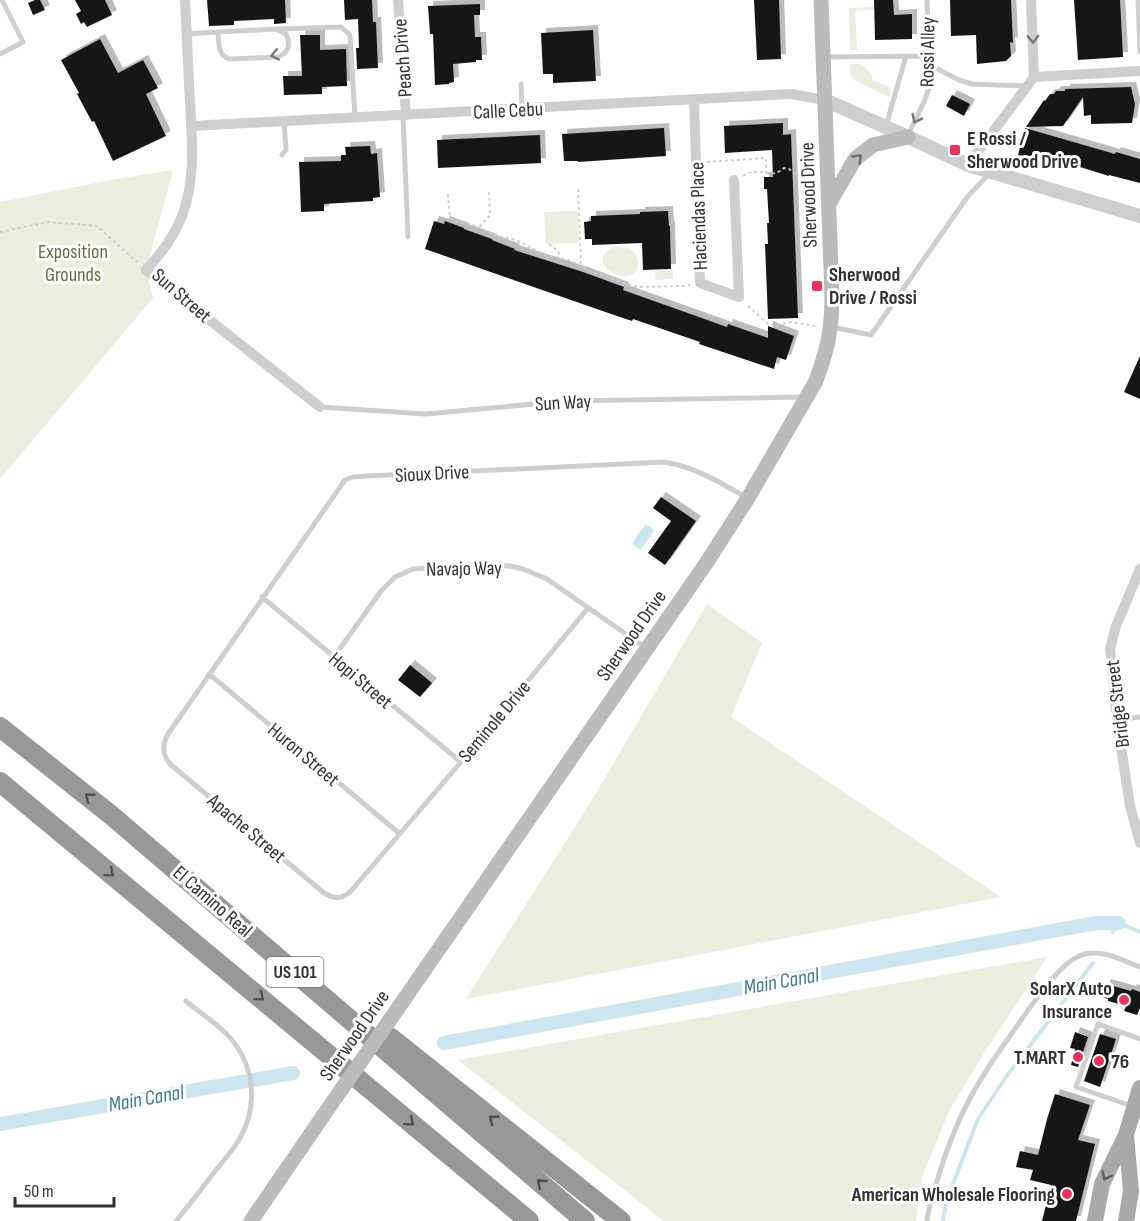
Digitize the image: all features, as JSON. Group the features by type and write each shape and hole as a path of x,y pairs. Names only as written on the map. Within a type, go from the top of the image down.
{"highway":[{"name":"El Camino Real","path":"0,727 111,815 585,1221"},
{"name":"US 101","path":"0,782 529,1221"},
{"path":"111,815 621,1221"}],"main road":[{"name":"Sherwood Drive","path":"251,1221 707,562 748,498 816,381 823,360 832,312 821,0"},
{"path":"829,204 855,159 873,145 908,136"},
{"path":"1095,1221 1102,1184 1126,1135 1138,1096"},
{"path":"1126,1135 1135,1167 1136,1193 1126,1221"}],"street":[{"name":"Sun Street","path":"185,0 192,156 190,183 177,227 161,253 146,270 320,407"},
{"name":"Peach Drive","path":"398,0 404,115"},
{"path":"968,165 1031,82 1031,0"},
{"path":"1031,82 1140,71"},
{"name":"Calle Cebu","path":"191,126 791,94 825,100"},
{"name":"Haciendas Place","path":"694,100 700,283 739,297 734,180"},
{"path":"825,100 968,165 1140,216"},
{"name":"Bridge Street","path":"1140,569 1116,626 1110,649 1117,720 1130,806 1140,843"}],"lane":[{"path":"0,54 23,42 2,0"},
{"name":"Rossi Alley","path":"908,136 929,88 927,0"},
{"path":"1138,0 1140,52"},
{"path":"187,34 341,27 350,35 355,117"},
{"path":"218,32 219,50 225,58 278,57 285,54 289,45 286,34 277,29"},
{"path":"886,127 906,56"},
{"path":"823,57 930,56"},
{"path":"930,65 972,84 1031,82"},
{"path":"521,84 522,109"},
{"path":"404,115 408,237"},
{"path":"282,155 286,150 284,121"},
{"path":"830,327 871,335 968,196 991,172"},
{"name":"Sun Way","path":"320,407 426,414 566,401 807,397"},
{"name":"Sioux Drive","path":"209,674 342,483 353,477 664,462 700,472 748,498"},
{"name":"Navajo Way","path":"334,657 387,583 404,572 413,569 480,564 511,566 547,579 647,649"},
{"name":"Hopi Street","path":"262,597 460,762"},
{"name":"Seminole Drive","path":"400,834 588,608"},
{"name":"Apache Street","path":"209,674 164,741 164,754 170,764 324,893 334,898 344,896 351,891 400,834"},
{"name":"Huron Street","path":"209,674 400,834"},
{"path":"1117,720 1140,717"},
{"path":"927,1221 943,1161 964,1110 984,1074 1036,998 1068,964 1091,952 1104,954 1140,967"},
{"path":"176,1221 242,1135 252,1094 243,1057 230,1038 186,1001"},
{"path":"1138,1096 1077,1087 1098,1024 1140,1039"}],"path":[{"path":"696,162 766,158 766,174"},
{"path":"734,180 751,172 778,173 784,168 798,176 828,174"},
{"path":"578,189 581,257 579,265"},
{"path":"479,228 490,215 489,192"},
{"path":"448,194 450,218 454,222 471,224 497,236 522,242 550,256 569,260 590,271 637,287 683,286 700,283"},
{"path":"0,232 48,222 97,226 146,270"},
{"path":"549,244 558,251 560,257"},
{"path":"739,297 768,324 792,322 830,327"}],"green space":[{"path":"874,7 874,9 855,11 857,50 850,50 849,8"},
{"path":"850,64 860,64 872,74 872,80 890,87 891,98 854,80 851,76"},
{"name":"Exposition Grounds","path":"173,170 146,270 153,298 0,479 0,202"},
{"path":"578,211 579,243 546,244 544,212"},
{"path":"614,246 629,248 634,253 638,264 635,272 628,276 620,276 612,273 606,267 603,261 605,253"},
{"path":"673,270 673,279 656,280 655,271"},
{"path":"707,604 762,643 731,717 1001,897 466,999 592,800"},
{"path":"1047,957 949,1111 923,1175 916,1221 664,1221 458,1060"}],"water":[{"path":"646,524 654,530 640,550 632,544"}],"building":[{"path":"40,0 45,10 33,15 28,3"},
{"path":"75,0 105,0 112,15 87,27 84,22 81,24 76,14 81,11"},
{"path":"207,0 285,0 286,23 274,24 274,19 234,21 234,25 209,26"},
{"path":"344,0 372,0 373,22 376,22 378,68 357,69 358,19 345,20"},
{"path":"754,0 779,0 781,59 757,60"},
{"path":"874,0 893,0 894,15 912,14 912,39 875,40"},
{"path":"950,0 1011,0 1013,43 1010,42 1011,56 1006,61 977,64 976,35 951,36"},
{"path":"1074,0 1120,0 1123,57 1078,60"},
{"path":"480,4 480,15 474,15 475,37 481,37 482,60 453,64 454,82 435,85 433,34 430,34 428,6"},
{"path":"593,30 596,81 553,83 553,74 543,74 541,33"},
{"path":"300,35 320,35 320,50 346,49 347,86 322,87 322,94 284,95 283,76 302,76"},
{"path":"100,39 118,73 143,60 158,88 146,94 166,136 113,161 61,60"},
{"path":"1131,87 1135,104 1132,123 1091,124 1091,115 1084,116 1083,97 1063,126 1026,127 1044,100 1056,91"},
{"path":"952,95 970,104 964,116 946,106"},
{"path":"783,123 783,135 791,134 798,318 768,319 765,244 768,244 767,223 769,223 764,177 773,177 772,150 725,153 724,126"},
{"path":"664,128 666,156 564,161 562,134"},
{"path":"1025,128 1140,159 1140,183 1054,159 1018,155"},
{"path":"540,135 541,163 438,168 437,140"},
{"path":"370,146 371,154 377,153 380,197 373,198 373,201 324,204 324,211 301,212 299,162 341,161 341,155 346,155 345,147"},
{"path":"668,211 671,269 643,270 642,243 592,245 592,239 585,239 584,222 591,221 591,216"},
{"path":"434,221 444,224 445,221 514,250 583,272 624,287 623,290 727,327 728,324 768,338 768,326 794,336 786,360 777,357 774,369 425,249"},
{"path":"1140,356 1140,399 1124,392"},
{"path":"661,497 696,521 665,565 648,553 671,521 653,508"},
{"path":"410,665 432,683 420,697 398,680"},
{"name":"SolarX Auto Insurance","path":"1106,984 1140,992 1140,1008 1137,1015 1124,1011 1126,1006 1101,997"},
{"name":"T.MART","path":"1075,1032 1088,1037 1078,1067 1071,1065 1075,1049 1070,1048"},
{"path":"1100,1034 1116,1039 1100,1087 1084,1081"},
{"path":"1055,1094 1090,1105 1078,1140 1095,1144 1076,1221 1042,1221 1051,1185 1030,1180 1033,1170 1016,1167 1020,1151 1038,1155"}],"waterway":[{"name":"Main Canal","path":"444,1043 1096,923 1119,923"},
{"path":"1113,932 1119,923 1140,932"},
{"path":"943,1221 946,1202 978,1119 1006,1077 1093,963"},
{"name":"Main Canal","path":"0,1124 293,1073"}],"place":[{"name":"E Rossi / Sherwood Drive","path":"955,150"},
{"name":"Sherwood Drive / Rossi","path":"817,286"},
{"name":"SolarX Auto Insurance","path":"1124,1000"},
{"name":"T.MART","path":"1078,1057"},
{"name":"76","path":"1099,1061"},
{"name":"American Wholesale Flooring","path":"1067,1194"}]}
